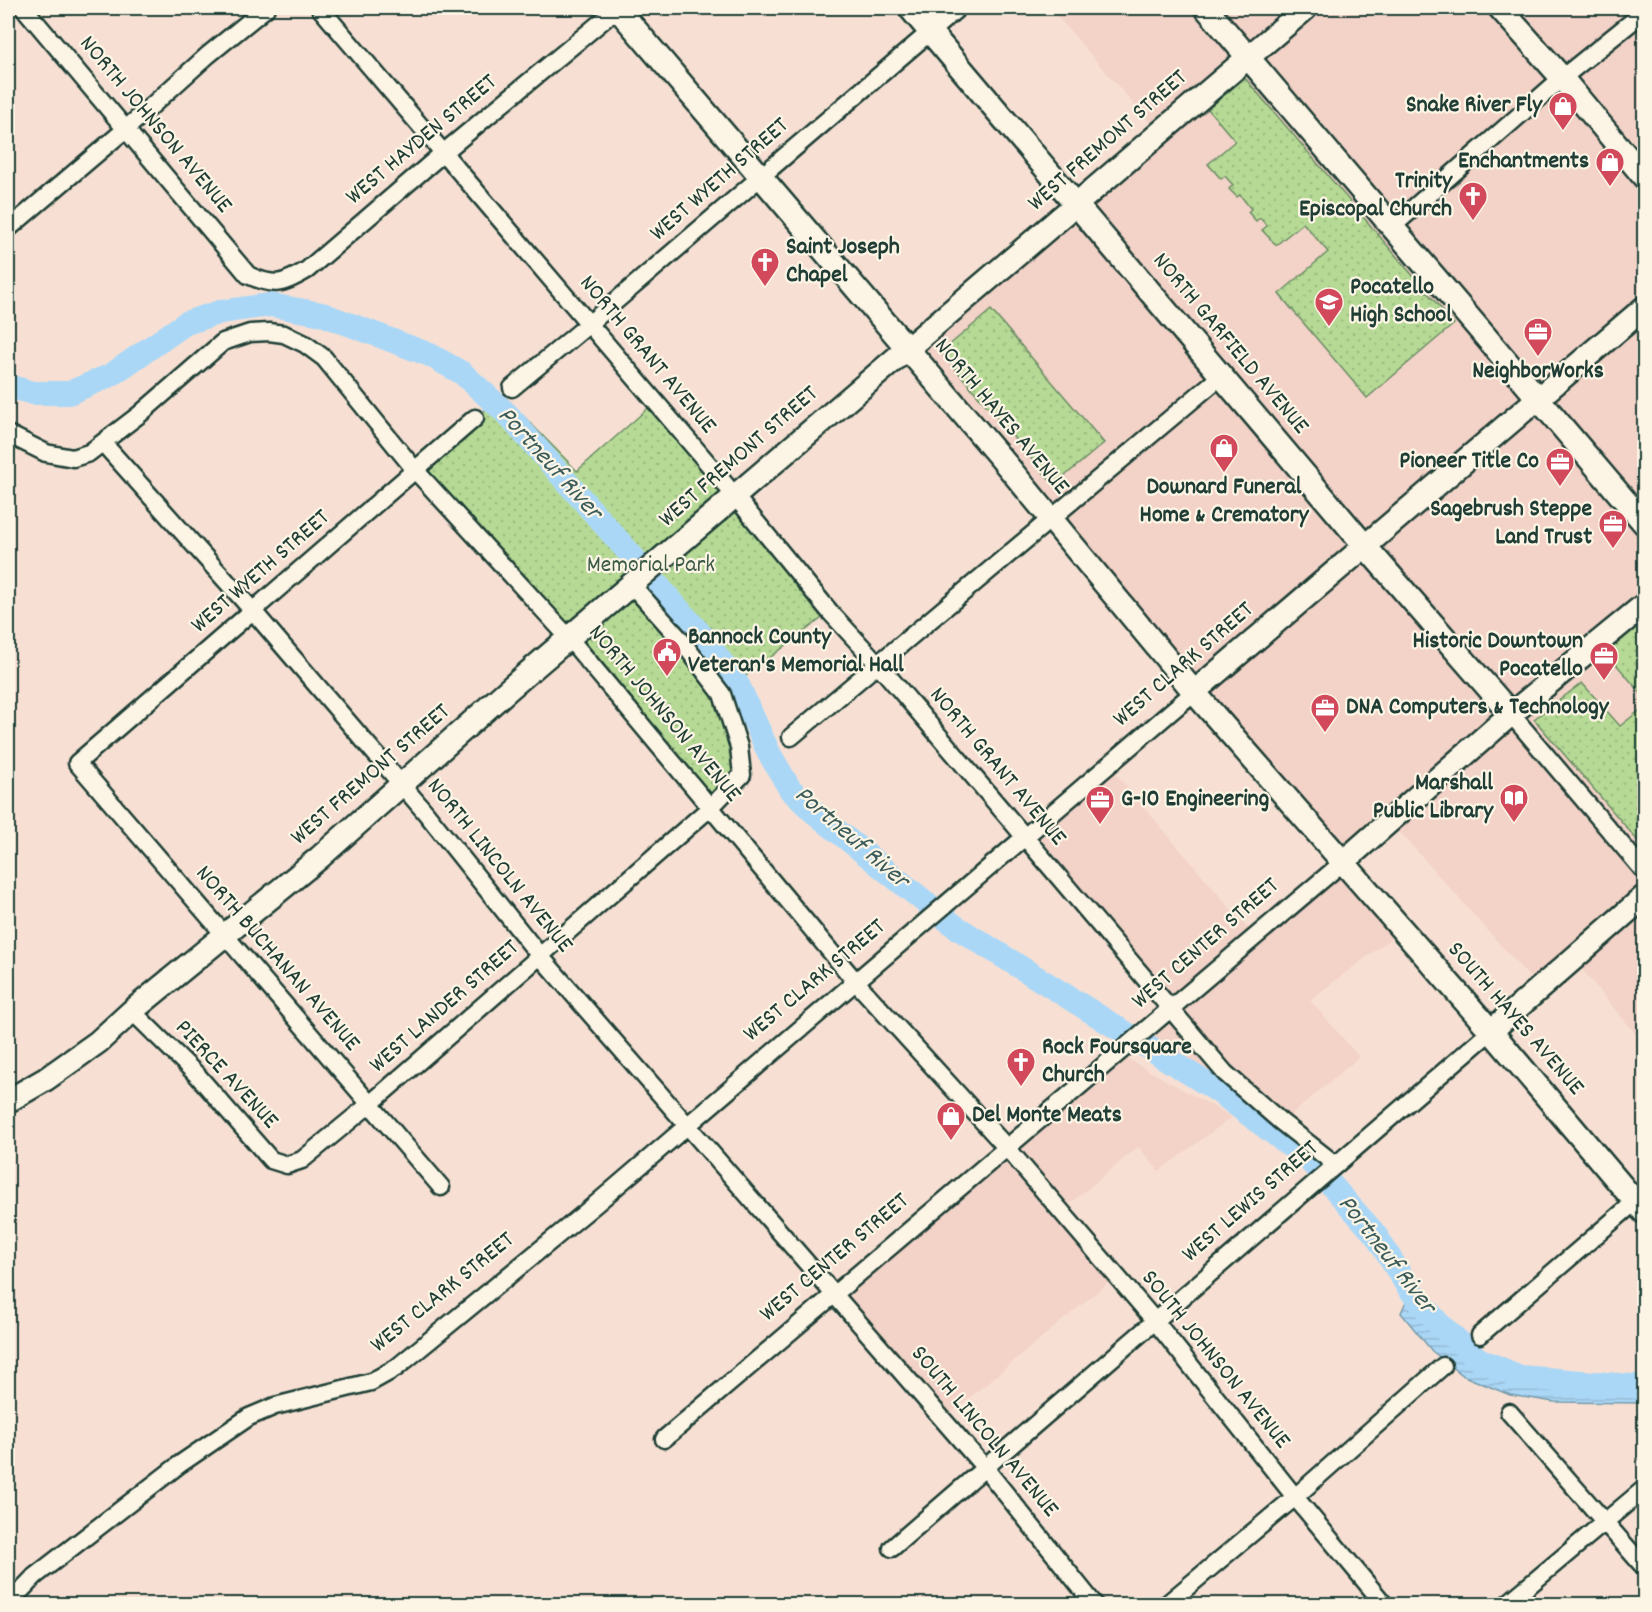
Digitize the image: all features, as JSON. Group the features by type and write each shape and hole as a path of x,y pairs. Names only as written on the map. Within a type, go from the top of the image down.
{"street":[{"name":"NORTH JOHNSON AVENUE","path":"24,8 248,274"},
{"path":"8,229 127,128 208,55 266,8"},
{"name":"NORTH GRANT AVENUE","path":"320,8 735,496 830,612 878,664 1225,1073 1280,1121 1336,1165"},
{"name":"WEST HAYDEN STREET","path":"248,274 264,282 287,282 307,270 617,8"},
{"name":"NORTH HAYES AVENUE","path":"617,8 908,348 1194,692 1342,863"},
{"name":"NORTH GARFIELD AVENUE","path":"910,8 1365,546 1511,714"},
{"name":"WEST WYETH STREET","path":"512,388 958,8"},
{"path":"1206,8 1393,225 1644,523"},
{"name":"WEST FREMONT STREET","path":"8,1101 46,1079 98,1042 132,1011 319,858 631,584 1306,8"},
{"path":"1500,8 1644,177"},
{"path":"1393,225 1562,78 1644,12"},
{"name":"WEST CLARK STREET","path":"8,1605 44,1569 180,1464 249,1417 275,1406 371,1383 396,1368 597,1203 1644,308"},
{"name":"NORTH JOHNSON AVENUE","path":"104,442 223,342 250,333 284,334 305,344 324,358 415,470 569,638 856,982 1007,1148"},
{"path":"791,737 1221,376"},
{"name":"WEST WYETH STREET","path":"77,763 475,418"},
{"path":"8,434 46,453 73,458 89,453 104,442"},
{"name":"NORTH LINCOLN AVENUE","path":"104,442 402,785 540,956 834,1292"},
{"name":"WEST LANDER STREET","path":"287,1165 302,1161 370,1104 711,807 742,775 740,747 722,694 680,639 631,584"},
{"name":"WEST CENTER STREET","path":"663,1439 834,1292 1119,1054 1342,863 1511,714 1644,605"},
{"path":"1511,714 1644,871"},
{"name":"NORTH BUCHANAN AVENUE","path":"77,763 441,1187"},
{"name":"SOUTH HAYES AVENUE","path":"1342,863 1642,1202"},
{"name":"WEST LEWIS STREET","path":"892,1548 1644,897"},
{"name":"PIERCE AVENUE","path":"132,1011 198,1076 271,1160 287,1165"},
{"name":"SOUTH JOHNSON AVENUE","path":"1007,1148 1155,1321 1294,1497 1384,1605"},
{"path":"1480,1335 1642,1202"},
{"name":"SOUTH LINCOLN AVENUE","path":"834,1292 985,1468 1094,1605"},
{"path":"1167,1605 1443,1366"},
{"path":"1509,1412 1644,1567"},
{"path":"1507,1605 1644,1489"}],"shaded area":[{"path":"1050,8 1644,8 1644,1044 1573,959 1539,988 1390,821 1342,863 1402,930 1310,1000 1359,1057 1276,1128 1145,1031 1171,1009 1025,837 1109,766 1254,936 1342,862 908,348 1159,133"},
{"path":"1119,1054 1232,1117 1159,1171 1138,1147 1061,1211 1116,1276 944,1419 834,1292"}],"green space":[{"path":"1245,78 1454,324 1367,398 1279,294 1328,252 1303,223 1276,245 1262,230 1267,226 1260,218 1256,221 1248,212 1251,209 1240,195 1237,197 1229,189 1233,185 1225,176 1221,179 1208,164 1235,141 1208,109"},
{"path":"991,310 1104,443 1054,485 941,352"},
{"name":"Memorial Park","path":"503,395 577,471 655,402 830,612 722,694 742,775 711,807 415,470"},
{"path":"1644,605 1644,697 1599,644"},
{"path":"1582,683 1620,726 1644,707 1644,848 1534,719"}],"water":[{"path":"1412,1288 1455,1349 1511,1381 1564,1390 1618,1380 1643,1381 1644,1403 1554,1402 1510,1395 1464,1376 1432,1351 1401,1313"}],"waterway":[{"name":"Portneuf River","path":"8,386 33,393 69,393 111,375 186,323 220,312 270,305 322,314 430,355 462,373 507,414 704,638 738,685 769,753 790,789 815,813 956,927 1218,1091 1309,1160 1375,1234 1408,1287 1438,1323 1478,1359 1520,1377 1644,1387"}],"place":[{"name":"Snake River Fly","path":"1563,132"},
{"name":"Enchantments","path":"1610,188"},
{"name":"Trinity Episcopal Church","path":"1473,222"},
{"name":"Saint Joseph Chapel","path":"765,288"},
{"name":"Pocatello High School","path":"1329,328"},
{"name":"NeighborWorks","path":"1538,358"},
{"name":"Downard Funeral Home & Crematory","path":"1224,474"},
{"name":"Pioneer Title Co","path":"1560,488"},
{"name":"Sagebrush Steppe Land Trust","path":"1613,550"},
{"name":"Bannock County Veteran's Memorial Hall","path":"667,678"},
{"name":"Historic Downtown Pocatello","path":"1604,682"},
{"name":"DNA Computers & Technology","path":"1325,734"},
{"name":"Marshall Public Library","path":"1514,824"},
{"name":"G-10 Engineering","path":"1100,826"},
{"name":"Rock Foursquare Church","path":"1021,1088"},
{"name":"Del Monte Meats","path":"951,1142"}]}
